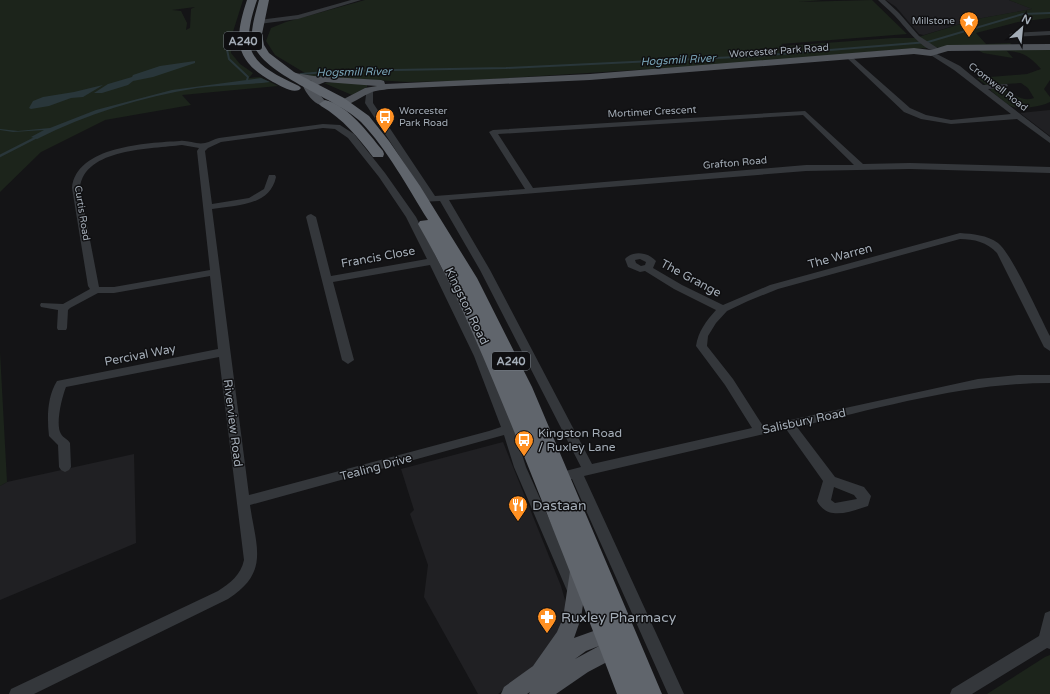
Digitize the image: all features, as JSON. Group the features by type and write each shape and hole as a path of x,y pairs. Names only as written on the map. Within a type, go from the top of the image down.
{"highway":[{"name":"Kingston Road","path":"252,0 243,36 244,46 248,57 266,74 324,103 343,115 369,143 397,180 442,254 501,377 580,568 650,694"},
{"name":"A240","path":"264,0 259,22 258,36 261,50 273,63 283,70 311,84"},
{"name":"Kingston Road","path":"311,84 346,103 368,121 432,199 450,244 478,294 518,374 575,473 619,639 629,694"}],"main road":[{"name":"Worcester Park Road","path":"367,88 590,77 947,48 1016,46 1050,47"},
{"path":"295,76 328,80 367,88"},
{"path":"328,80 308,86 309,89 324,103 339,105 346,103 367,88"},
{"path":"537,685 565,637 572,618 580,568"},
{"path":"511,694 537,685 580,666 619,639"}],"street":[{"path":"259,22 298,17 358,0"},
{"name":"Cromwell Road","path":"881,0 897,14 917,37 1050,141"},
{"path":"1012,35 1036,35 1050,33"},
{"path":"849,57 907,110 924,117 951,122 1019,116"},
{"path":"981,87 1004,86"},
{"path":"367,88 370,94 369,103 432,199 486,270 575,473 676,694"},
{"name":"Mortimer Crescent","path":"531,191 490,130 806,111 860,166"},
{"name":"Kingston Road","path":"205,146 212,141 322,126 337,127 351,136 390,186 410,217 434,261 480,356 501,408 523,474 576,596"},
{"name":"Curtis Road","path":"96,290 93,286 76,188 77,178 94,160 115,151 182,143 205,146"},
{"name":"Riverview Road","path":"17,694 223,595 241,583 250,568 251,560 207,207 202,151 205,146"},
{"name":"Grafton Road","path":"432,199 806,168 860,166 1050,170"},
{"path":"207,207 255,198 270,186 272,177"},
{"name":"Francis Close","path":"311,217 326,280 348,360"},
{"name":"The Warren","path":"760,431 729,382 701,346 703,336 712,321 723,309 774,288 960,236 979,238 998,247 1050,347"},
{"name":"Francis Close","path":"326,280 434,261"},
{"name":"The Grange","path":"647,268 678,287 723,309"},
{"path":"62,328 61,313 65,307 96,290 114,290 215,272"},
{"path":"44,305 65,307"},
{"name":"Percival Way","path":"65,467 64,443 55,436 53,417 54,404 61,384 224,352"},
{"name":"Salisbury Road","path":"575,473 978,383 1018,379 1050,378"},
{"path":"789,424 830,480"},
{"name":"Tealing Drive","path":"243,502 492,435 507,429"},
{"path":"958,694 1048,641 1050,618"}],"shaded area":[{"path":"0,0 243,0 232,35 231,53 240,64 253,73 249,78 260,77 278,86 182,95 191,105 105,120 41,152 0,192","holes":["195,7 191,9 190,28 186,30 187,23 181,11 172,10"]},
{"path":"365,0 823,0 799,2 872,0 907,34 781,44 784,46 893,38 915,38 977,19 1032,9 1009,0 1050,0 1050,18 1018,22 976,33 986,44 1010,43 1012,45 902,49 748,63 462,81 407,82 310,76 275,55 266,41 271,28 286,22"},
{"path":"886,0 1009,0 1033,9 977,19 924,35 919,34 896,7"},
{"path":"1050,48 1050,80 1044,89 1050,97 1050,102 1048,103 1024,108 1013,107 990,90 1000,88 1021,98 1034,98 1028,88 1021,83 986,85 977,78 1027,74 1041,69 1030,58 1022,54 1007,51 1013,58 983,53 976,49"},
{"path":"195,61 195,63 153,77 133,81 128,85 102,93 94,93 108,84 132,77 133,75 160,66"},
{"path":"261,78 270,82 197,88 156,96 95,114 37,139 31,137 44,130 13,132 0,130 18,131 50,128 96,110 172,90"},
{"path":"337,82 367,84 367,87 352,95 324,83"},
{"path":"103,85 83,97 71,98 49,106 29,108 33,101 43,97"},
{"path":"1050,110 1050,136 1020,113"},
{"path":"0,352 7,482 0,486"},
{"path":"503,442 561,586 567,607 565,622 548,654 498,694 478,694 424,597 428,565 410,514 414,510 401,469"},
{"path":"134,454 136,543 0,600 0,486 7,482"},
{"path":"1050,655 1050,694 987,694 1045,657"}],"waterway":[{"name":"Hogsmill River","path":"301,74 339,71 506,68 757,56 928,42 1023,14 1050,13"},
{"path":"226,45 229,59 248,77 247,80 249,83"},
{"name":"Hogsmill River","path":"0,156 37,137"}],"place":[{"name":"Millstone","path":"969,38"},
{"name":"Worcester Park Road","path":"385,134"},
{"name":"Kingston Road / Ruxley Lane","path":"524,457"},
{"name":"Dastaan","path":"518,522"},
{"name":"Ruxley Pharmacy","path":"547,634"}]}
